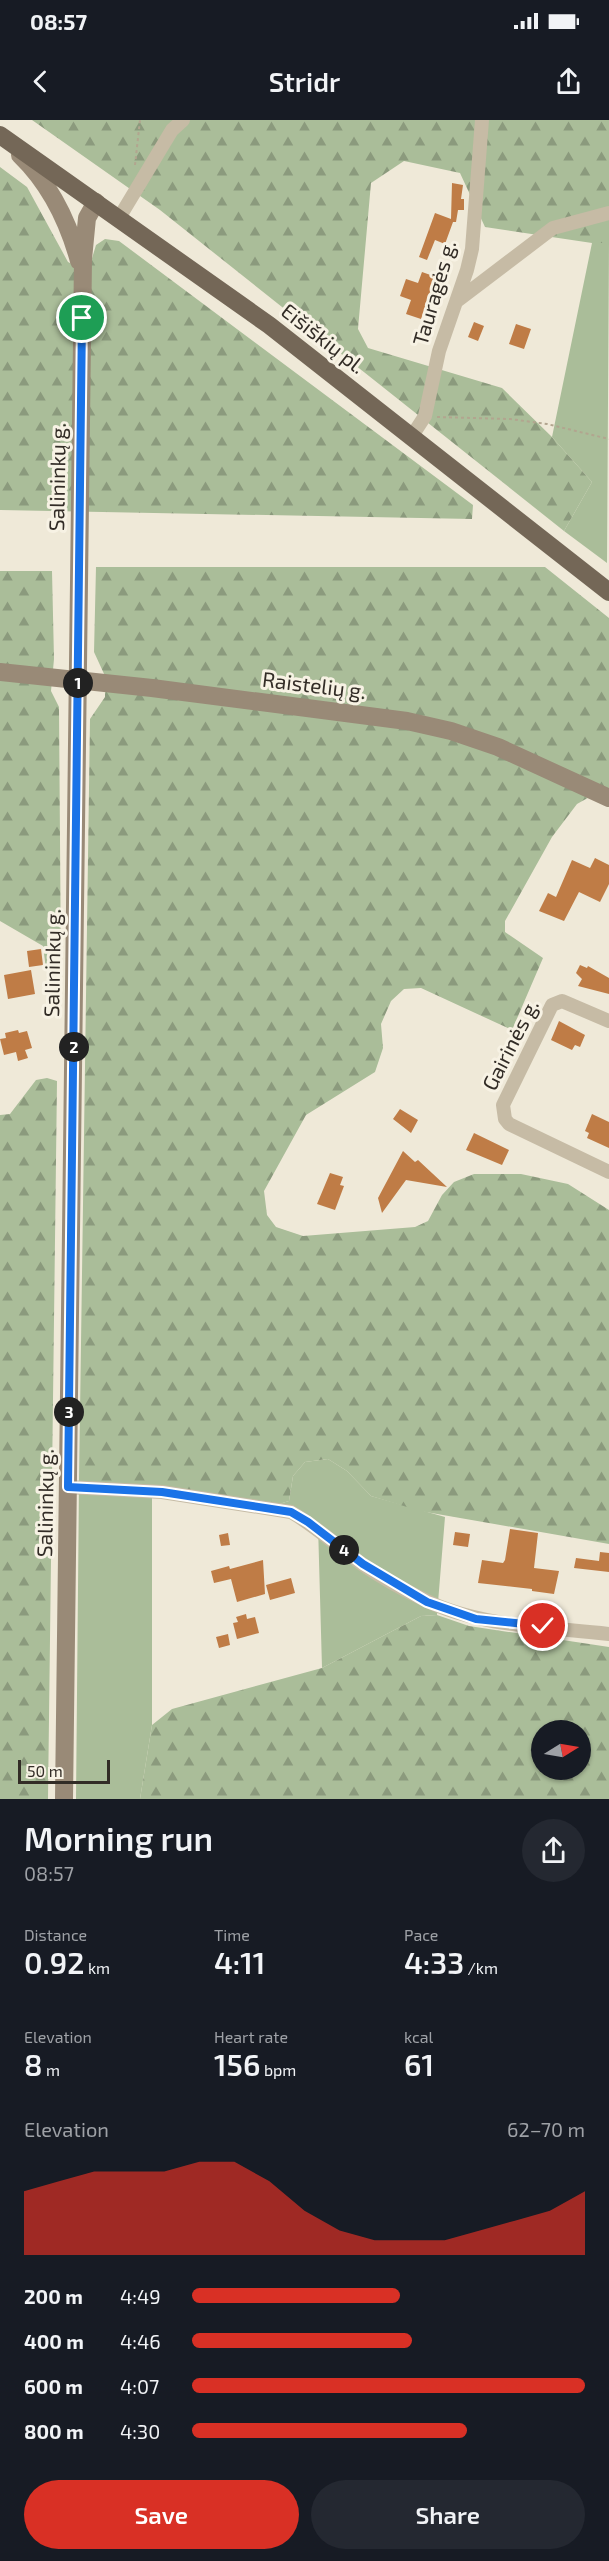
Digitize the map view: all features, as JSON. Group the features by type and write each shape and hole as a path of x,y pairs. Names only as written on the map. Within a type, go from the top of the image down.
{"main road":[{"name":"Eišiškių pl.","path":"0,135 269,325 609,592"},
{"path":"0,135 36,170 48,188 75,247 82,277"},
{"name":"Salininkų g.","path":"64,1799 82,277 85,227 96,202"},
{"name":"Raistelių g.","path":"0,672 406,721 451,731 498,747 609,798"}],"street":[{"path":"119,218 172,130 183,120"},
{"name":"Tauragės g.","path":"412,436 425,416 439,351 472,249 482,120"},
{"path":"457,301 553,228 609,213"},
{"name":"Gairinės g.","path":"609,1021 562,1000 552,1005 504,1105 503,1113 509,1124 609,1172"},
{"path":"68,1487 162,1492 291,1512 308,1522 363,1564 409,1592 451,1611 476,1619 609,1634"}],"path":[{"path":"132,194 140,120"},
{"path":"425,416 510,419 547,424 609,439"}],"green space":[{"path":"32,120 609,120 609,243 592,243 485,227 460,173 404,161 371,183 358,329 368,348 502,388 552,437 592,482 564,531 160,210"},
{"path":"0,167 27,187 68,262 80,268 90,265 96,245 105,239 119,241 473,505 472,519 0,510"},
{"path":"592,243 609,243 607,563 564,531 592,482 552,437"},
{"path":"96,567 545,567 609,618 609,803 593,795 577,804 552,837 505,921 505,932 543,958 512,1030 421,988 404,989 391,1001 381,1024 383,1048 375,1072 306,1115 264,1191 267,1215 276,1227 303,1236 415,1227 428,1221 442,1195 454,1182 474,1174 521,1174 568,1184 609,1210 609,1544 420,1511 371,1496 347,1471 328,1459 305,1462 293,1476 289,1501 279,1504 79,1482 90,719 105,697 105,676 94,652"},
{"path":"0,571 52,571 54,659 51,691 59,707 61,972 57,979 46,969 43,946 0,921"},
{"path":"47,1078 57,1081 48,1799 0,1799 0,1115 10,1114 36,1080"},
{"path":"328,1459 347,1471 371,1496 445,1517 437,1615 421,1616 322,1668 318,1525 279,1504 289,1501 293,1476 305,1462"},
{"path":"79,1482 152,1488 152,1725 140,1799 76,1799"},
{"path":"437,1615 469,1626 609,1647 609,1799 140,1799 152,1725 172,1709 322,1668 421,1616"}],"building":[{"path":"452,183 463,185 461,199 464,199 464,210 458,210 456,222 453,222 445,244 435,240 427,260 419,257 435,213 451,219"},
{"path":"422,272 439,278 430,306 426,305 421,319 406,314 411,300 400,296 406,279 418,283"},
{"path":"474,322 484,326 478,341 468,337"},
{"path":"516,324 531,329 524,349 509,344"},
{"path":"595,858 609,865 609,884 600,902 579,892 564,921 539,911 548,893 556,897 572,860 590,868"},
{"path":"41,949 43,965 29,967 27,951"},
{"path":"580,965 587,968 588,966 609,978 609,994 578,986 582,979 576,973"},
{"path":"31,970 35,994 8,999 4,975"},
{"path":"559,1021 585,1035 580,1047 575,1045 572,1050 551,1040"},
{"path":"18,1030 19,1033 27,1031 32,1048 25,1050 28,1058 18,1061 16,1052 4,1055 0,1039 6,1038 5,1033"},
{"path":"400,1109 418,1120 411,1133 393,1119"},
{"path":"592,1114 609,1122 609,1148 587,1138 589,1133 585,1131"},
{"path":"474,1133 509,1150 502,1165 466,1150"},
{"path":"403,1151 415,1162 418,1160 447,1187 406,1180 382,1213 378,1198"},
{"path":"330,1173 343,1177 340,1185 344,1186 335,1210 317,1204"},
{"path":"510,1529 538,1533 534,1568 559,1571 554,1594 478,1583 482,1560 503,1563 505,1560"},
{"path":"455,1532 470,1534 468,1547 453,1545"},
{"path":"228,1533 230,1545 221,1546 219,1535"},
{"path":"600,1552 609,1553 609,1572 574,1568 576,1558 599,1561"},
{"path":"263,1560 265,1594 237,1602 231,1579 214,1583 211,1571 229,1566 230,1569"},
{"path":"291,1578 295,1593 270,1600 266,1585"},
{"path":"246,1614 247,1619 255,1617 259,1633 237,1639 233,1623 238,1622 236,1617"},
{"path":"228,1634 230,1645 219,1648 216,1637"}],"route":[{"path":"82,318 68,1487 162,1492 291,1512 308,1522 363,1564 427,1602 476,1619 543,1626"}]}
